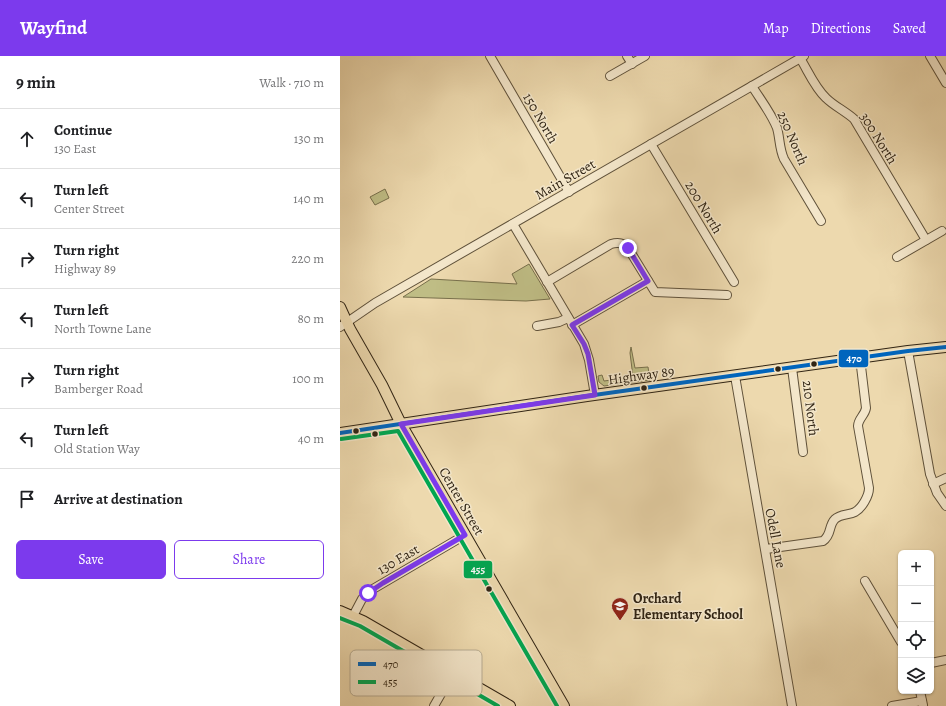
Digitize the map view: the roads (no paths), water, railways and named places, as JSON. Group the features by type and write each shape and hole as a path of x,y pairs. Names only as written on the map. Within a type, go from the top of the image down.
{"main road":[{"name":"Center Street","path":"340,307 344,324 382,386 401,424 564,706"},
{"name":"Highway 89","path":"340,433 595,395 946,347"},
{"path":"340,611 353,616 413,650"},
{"path":"482,690 510,706"}],"street":[{"name":"150 North","path":"490,56 568,192"},
{"path":"627,56 632,64"},
{"path":"610,76 645,56"},
{"path":"930,56 946,83"},
{"name":"Main Street","path":"344,324 375,304 802,57"},
{"name":"300 North","path":"802,57 822,94 854,119 926,240"},
{"name":"250 North","path":"752,86 776,125 780,149 784,159 822,221"},
{"name":"200 North","path":"651,144 734,282"},
{"path":"513,224 584,344 588,354 595,395"},
{"path":"898,257 942,231"},
{"path":"547,282 611,244 618,242 628,248 655,292 727,295"},
{"path":"537,326 570,321 648,281"},
{"path":"908,351 929,469 933,484 939,497 946,506"},
{"path":"766,549 823,541 829,535 832,523 835,519 839,516 856,512 868,495 869,488 858,426 866,408 860,358"},
{"name":"210 North","path":"792,368 803,452"},
{"name":"Odell Lane","path":"735,376 792,706"},
{"path":"933,484 946,478"},
{"name":"130 East","path":"353,616 362,599 373,589 465,535"},
{"path":"865,581 898,637"},
{"path":"934,662 946,660"},
{"path":"434,706 440,696"},
{"path":"892,706 922,703"}],"place":[{"name":"Orchard Elementary School","path":"620,621"}]}
